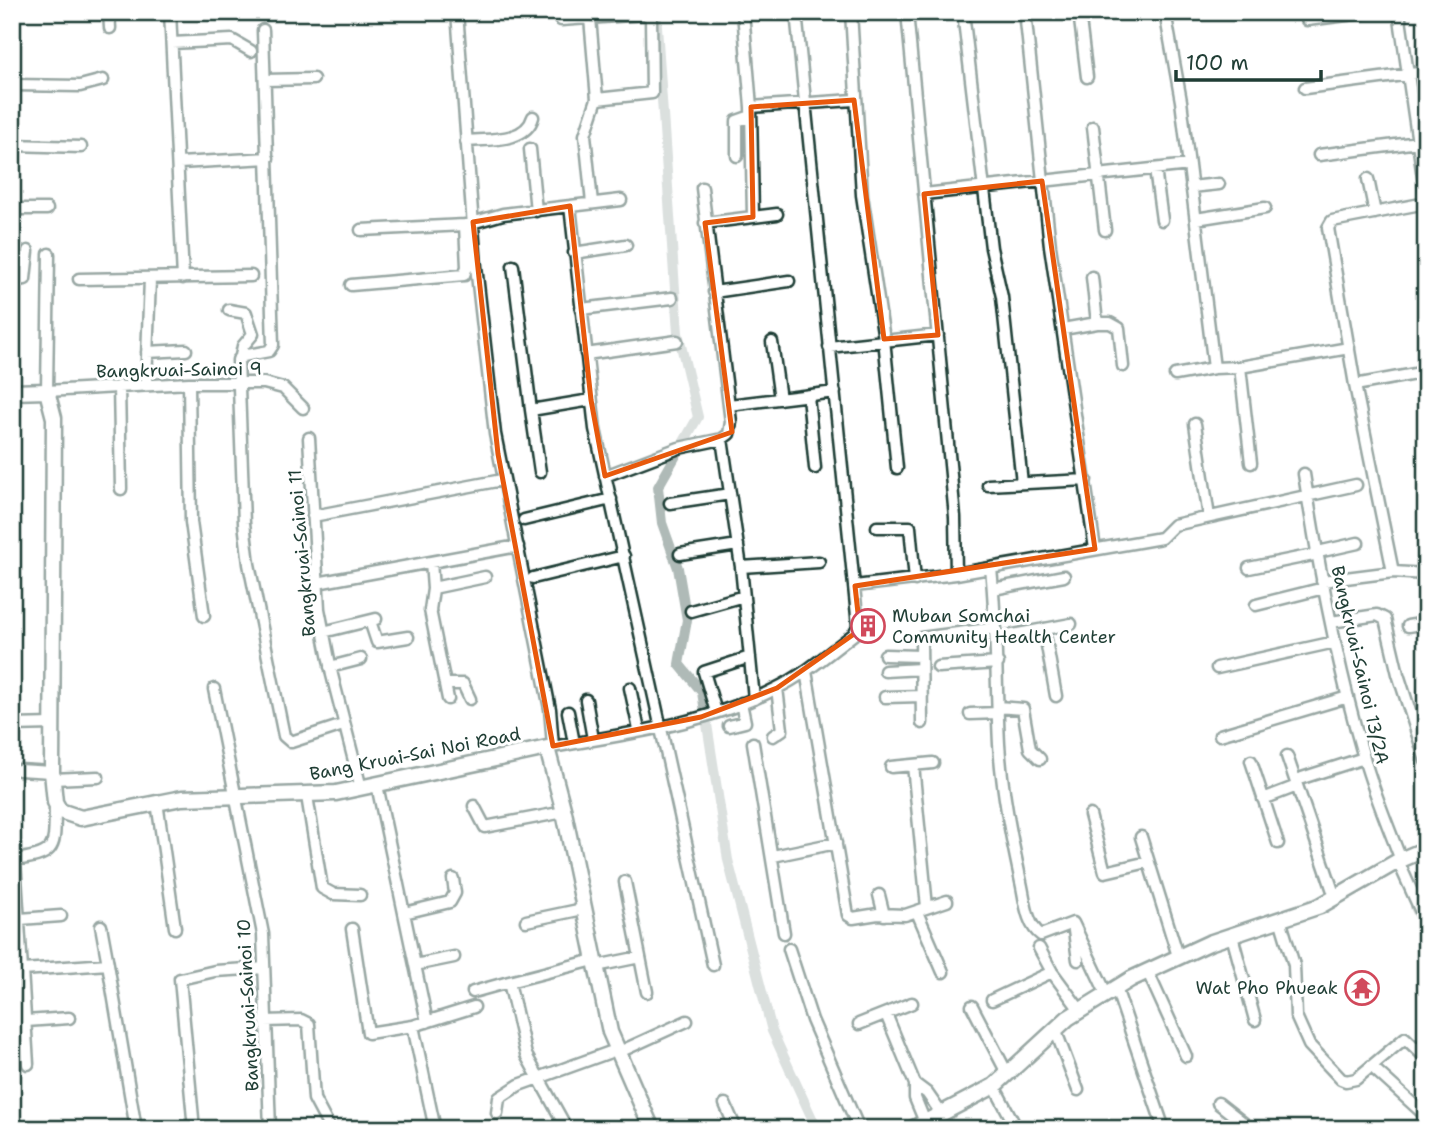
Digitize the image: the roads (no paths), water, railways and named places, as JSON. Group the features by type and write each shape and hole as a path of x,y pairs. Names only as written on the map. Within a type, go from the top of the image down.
{"main road":[{"path":"12,391 47,391 54,418 55,802"},
{"name":"Bang Kruai-Sai Noi Road","path":"55,802 65,814 81,818 157,802 307,796 377,785 555,746 564,812 583,909 616,1051 652,1129"},
{"path":"918,1125 994,1086 1055,1029 1080,1010 1147,970 1335,897 1399,860 1426,849"}],"street":[{"path":"109,12 110,28"},
{"path":"170,12 183,278"},
{"path":"457,12 466,141 502,480 518,546 555,746 663,725 754,699 806,671 856,629 859,622 803,103 796,12"},
{"path":"743,12 751,112 753,217"},
{"path":"851,12 854,100 862,195 884,339 897,468"},
{"path":"907,12 955,517 956,574"},
{"path":"963,12 990,248 1002,297 1022,483"},
{"path":"1025,12 1042,181 1096,549"},
{"path":"1079,12 1087,77"},
{"path":"1165,12 1189,164 1214,368"},
{"path":"1307,19 1371,12"},
{"path":"1399,12 1421,141 1426,198"},
{"path":"561,20 645,14 651,18 652,93 597,99"},
{"path":"590,18 597,99 585,135 592,203"},
{"path":"241,356 269,351 273,345 263,30"},
{"path":"172,43 232,40 251,51"},
{"path":"1305,88 1426,72"},
{"path":"265,80 313,79"},
{"path":"12,85 80,86 103,80"},
{"path":"737,156 737,121 751,112 803,103 854,100"},
{"path":"466,141 520,134 530,128 533,117"},
{"path":"1093,127 1105,230"},
{"path":"1319,155 1421,141"},
{"path":"12,145 81,147"},
{"path":"530,149 536,211"},
{"path":"179,163 268,158"},
{"path":"924,194 1189,164"},
{"path":"1155,169 1162,220"},
{"path":"1368,179 1375,213"},
{"path":"1191,187 1219,184"},
{"path":"606,476 679,448 722,439 732,429 702,188"},
{"path":"360,230 474,222 621,200"},
{"path":"1393,572 1354,385 1328,228 1332,221 1426,204"},
{"path":"570,206 591,400 713,965"},
{"path":"1196,219 1265,208"},
{"path":"12,209 47,209"},
{"path":"705,223 777,214"},
{"path":"351,285 464,275 474,222"},
{"path":"575,253 626,245"},
{"path":"12,281 25,279 28,251"},
{"path":"47,391 49,254"},
{"path":"513,266 540,472"},
{"path":"79,279 251,276"},
{"path":"1092,277 1097,323"},
{"path":"146,384 150,279"},
{"path":"714,292 789,281"},
{"path":"581,309 672,298"},
{"path":"229,310 246,313 251,320 253,334 243,346 238,360 244,523 249,564 284,736 291,742 343,726"},
{"path":"1063,328 1097,323 1110,323 1119,328 1123,366"},
{"path":"829,347 938,335"},
{"path":"586,354 677,341"},
{"path":"772,342 780,399"},
{"path":"1175,375 1349,348"},
{"path":"147,352 186,350"},
{"path":"1240,367 1251,463"},
{"path":"1354,385 1426,372"},
{"name":"Bangkruai-Sainoi 9","path":"47,391 146,384 239,382 276,385 288,392 303,408"},
{"path":"189,383 191,522 204,616"},
{"path":"119,386 121,489"},
{"path":"729,405 835,392"},
{"path":"808,396 816,468"},
{"path":"531,410 591,400"},
{"path":"1195,424 1209,517"},
{"name":"Bangkruai-Sainoi 11","path":"309,438 317,583 323,632 343,726 361,788"},
{"path":"722,439 741,567 754,699"},
{"name":"Bangkruai-Sainoi 13/2A","path":"1304,474 1335,642 1364,758 1399,860 1422,914"},
{"path":"313,516 502,480"},
{"path":"988,485 1086,480"},
{"path":"855,586 956,574 1165,537 1179,524 1356,485"},
{"path":"670,503 730,494"},
{"path":"524,520 611,499"},
{"path":"877,527 911,527 915,580"},
{"path":"1249,568 1358,543"},
{"path":"680,554 738,545"},
{"path":"317,583 518,546"},
{"path":"533,578 624,556"},
{"path":"431,562 433,588 430,610 448,699"},
{"path":"741,567 819,562"},
{"path":"991,568 997,633 998,710 1007,815 1030,921 1041,935 1073,923"},
{"path":"1256,605 1323,585 1393,572 1426,574"},
{"path":"993,589 1064,576"},
{"path":"433,588 485,577"},
{"path":"691,611 744,596"},
{"path":"1331,622 1377,615 1385,620 1398,674 1426,761"},
{"path":"323,632 373,620 377,642 408,637"},
{"path":"1408,626 1426,623"},
{"path":"922,723 920,656 923,637 1044,629 1071,624"},
{"path":"1044,629 1056,696"},
{"path":"1217,668 1335,642"},
{"path":"886,655 920,656"},
{"path":"709,714 704,672 750,657"},
{"path":"330,667 361,659"},
{"path":"938,667 998,663"},
{"path":"885,671 921,669"},
{"path":"806,671 848,915 853,918 922,910 947,901"},
{"path":"445,684 463,684 470,699"},
{"path":"630,688 639,730"},
{"path":"773,736 782,730 777,688"},
{"name":"Bangkruai-Sainoi 10","path":"214,689 261,920 270,1129"},
{"path":"885,696 922,696"},
{"path":"1220,735 1348,697"},
{"path":"586,700 593,739"},
{"path":"729,726 745,722 741,703"},
{"path":"970,714 1023,709 1030,749 1040,759"},
{"path":"568,712 574,743"},
{"path":"12,725 53,724"},
{"path":"753,743 784,933"},
{"path":"1287,756 1299,782 1335,897"},
{"path":"1263,799 1299,782 1364,758"},
{"path":"1251,761 1278,843"},
{"path":"891,767 933,763"},
{"path":"914,765 922,910 943,972"},
{"path":"19,770 98,777"},
{"path":"377,785 427,1022"},
{"path":"307,796 322,888 333,894 360,895"},
{"path":"28,1064 20,919 13,860 44,856 48,853 53,844 55,802"},
{"path":"157,802 175,928"},
{"path":"474,806 485,827 564,812"},
{"path":"1090,815 1105,872 1149,862"},
{"path":"1141,838 1178,956"},
{"path":"773,856 836,844"},
{"path":"404,914 450,902 455,893 453,879"},
{"path":"625,883 647,992"},
{"path":"879,895 884,915"},
{"path":"526,921 583,909"},
{"path":"20,919 61,916"},
{"path":"1280,919 1296,978 1293,1008 1304,1037 1344,1080 1352,1081 1405,1038 1426,1058"},
{"path":"1073,923 1079,960"},
{"path":"1073,923 1111,990 1164,1129"},
{"path":"102,926 136,1129"},
{"path":"352,929 366,1031 371,1033 413,1026 474,1007"},
{"path":"1233,936 1255,1020"},
{"path":"1039,948 1052,972 1080,1010"},
{"path":"789,949 812,1020 859,1129"},
{"path":"415,965 454,957"},
{"path":"473,992 595,963 640,957"},
{"path":"23,970 108,964"},
{"path":"194,1129 180,979 215,971 264,968"},
{"path":"1147,970 1186,1056"},
{"path":"992,1000 1052,972"},
{"path":"509,982 526,1055 537,1077 546,1086 566,1127 554,1129"},
{"path":"859,1024 912,1003"},
{"path":"972,1006 1008,1075"},
{"path":"886,1014 915,1084 918,1125"},
{"path":"26,1021 69,1018"},
{"path":"265,1021 301,1020 309,1024 314,1099 330,1129"},
{"path":"497,1113 503,1095 537,1077 616,1051 687,1021"},
{"path":"413,1026 435,1129"},
{"path":"1055,1029 1078,1090"},
{"path":"1371,1066 1426,1116"},
{"path":"915,1084 927,1093 941,1113"},
{"path":"994,1086 1017,1129"},
{"path":"1218,1102 1251,1129"},
{"path":"725,1104 736,1129"}],"waterway":[{"path":"656,12 678,333 698,417 658,487 662,523 678,568 687,620 679,664 702,692 728,860 772,1031 817,1129"},
{"path":"1415,907 1426,929"}],"place":[{"name":"Muban Somchai Community Health Center","path":"868,626"},
{"name":"Wat Pho Phueak","path":"1362,988"}]}
